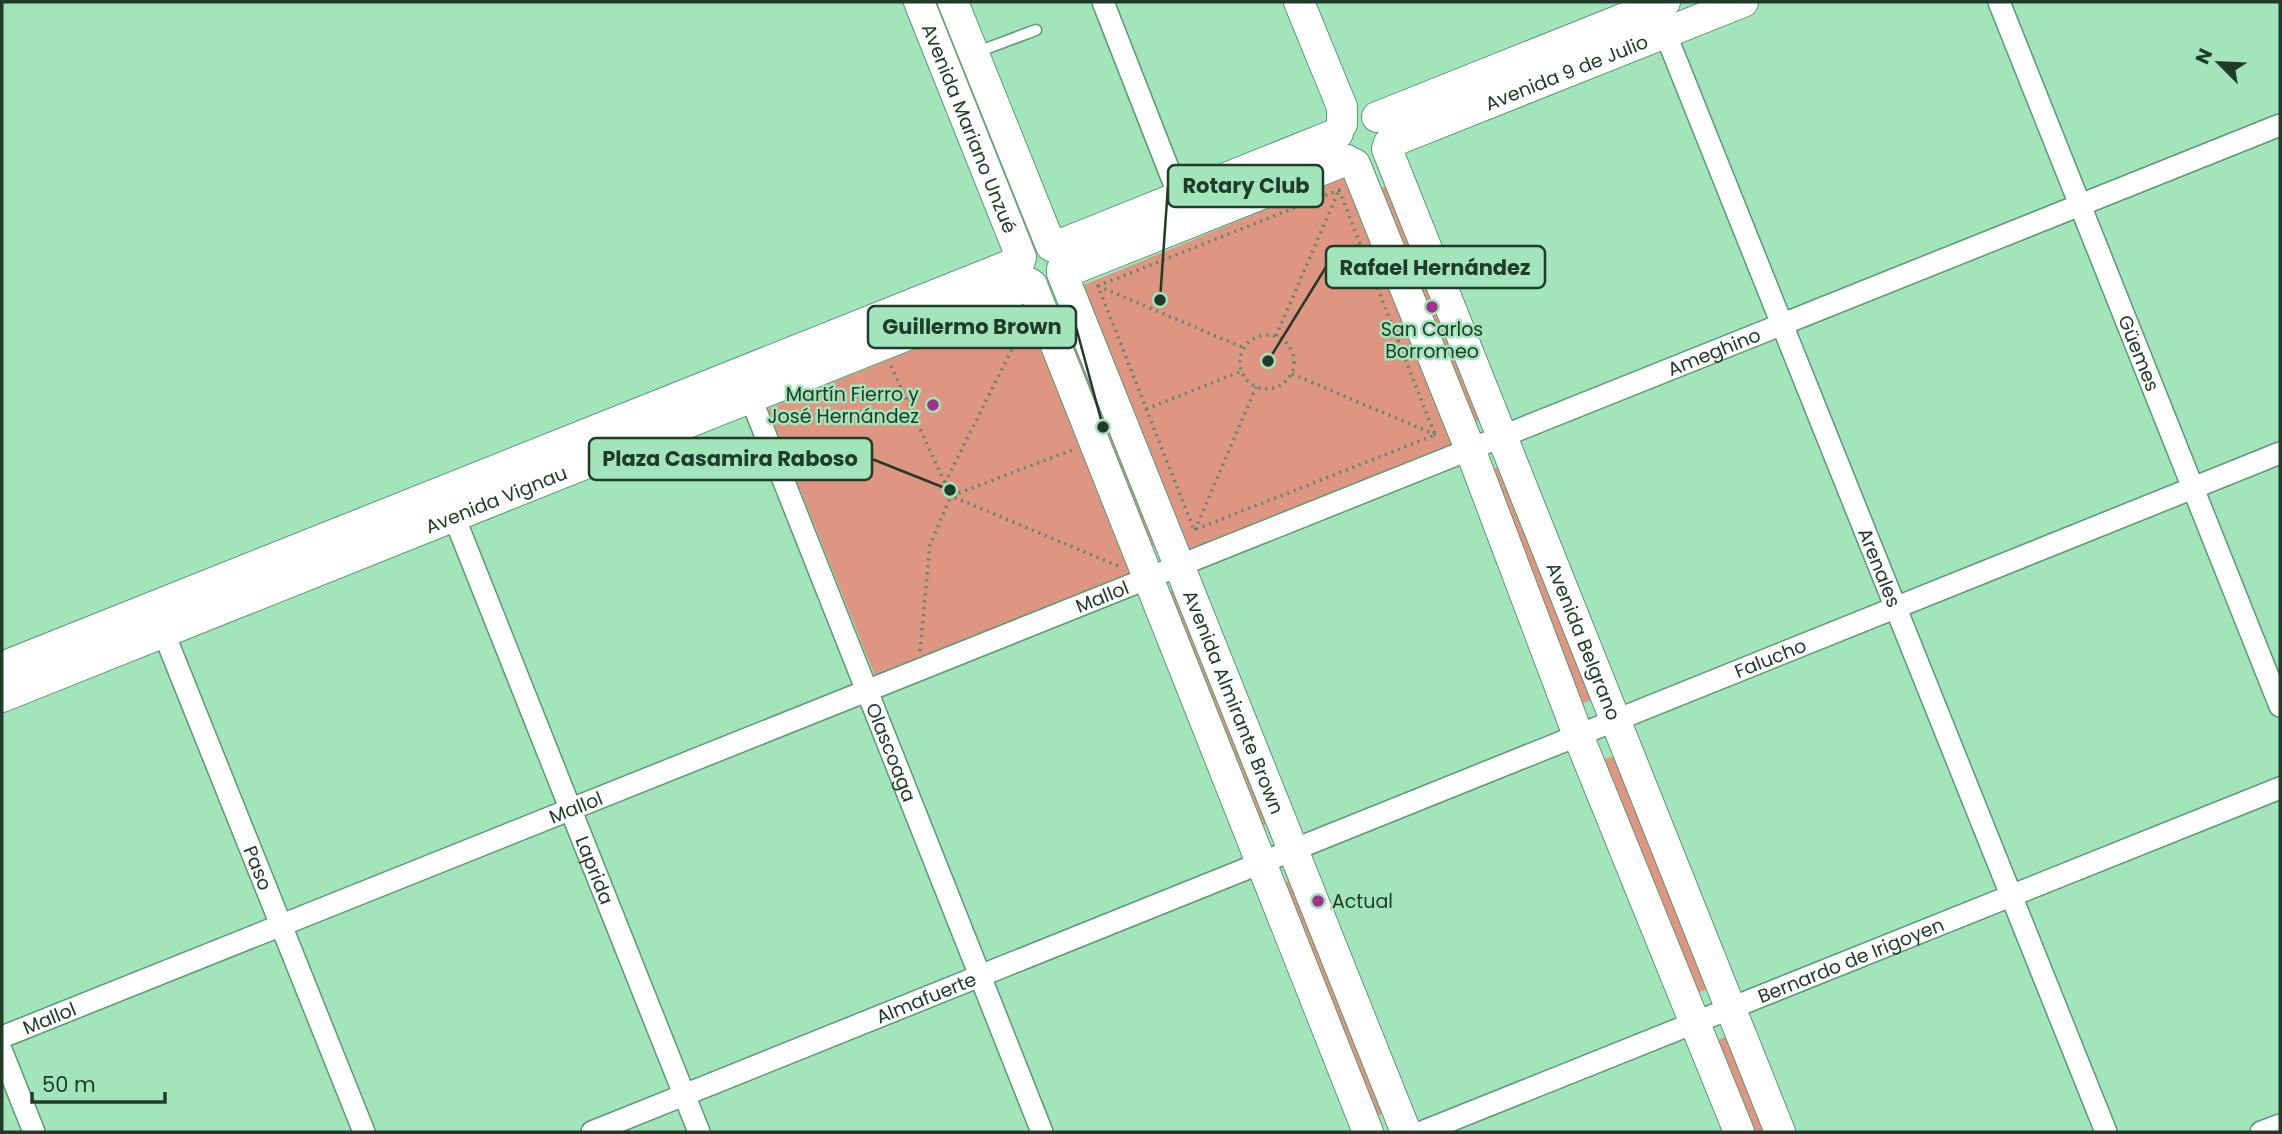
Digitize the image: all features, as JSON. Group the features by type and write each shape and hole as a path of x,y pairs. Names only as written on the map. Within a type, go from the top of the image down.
{"main road":[{"name":"Avenida Mariano Unzué","path":"919,2 958,59 1058,261"},
{"name":"Avenida Mariano Unzué","path":"953,2 958,59 1027,278"},
{"name":"Avenida Belgrano","path":"1299,2 1342,107 1347,149 1470,449 1578,735 1739,1132"},
{"name":"Avenida Belgrano","path":"1322,2 1359,94 1381,131 1780,1132"},
{"name":"Avenida 9 de Julio","path":"1381,131 1659,11 1743,2"},
{"path":"1347,149 1074,269 1058,261 1033,245 1027,278 1046,287 1058,261 1179,196 1347,149 1371,164 1379,161 1381,131 1353,115 1347,149"},
{"name":"Avenida Almirante Brown","path":"1058,261 1406,1132"},
{"name":"Avenida Almirante Brown","path":"1027,278 1149,578 1367,1132"},
{"name":"Avenida Vignau","path":"746,384 882,346 1010,295 1027,278"},
{"name":"Avenida Vignau","path":"2,667 158,619 746,384 1027,278"},
{"name":"Avenida Vignau","path":"2,697 158,619"}],"street":[{"path":"1103,2 1179,196"},
{"name":"Güemes","path":"1999,2 2280,706"},
{"name":"Arenales","path":"1659,11 2106,1132"},
{"name":"Ameghino","path":"1149,578 2280,125"},
{"name":"Olascoaga","path":"746,384 1042,1132"},
{"name":"Falucho","path":"1262,863 2280,453"},
{"name":"Laprida","path":"448,503 699,1132"},
{"name":"Mallol","path":"2,1037 1149,578"},
{"name":"Paso","path":"158,619 364,1132"},
{"name":"Bernardo de Irigoyen","path":"1422,1132 2280,788"},
{"name":"Almafuerte","path":"592,1132 1262,863"},
{"path":"2,1052 34,1132"},
{"path":"2261,1132 2280,1125"}],"lane":[{"path":"958,59 1036,30"}],"path":[{"path":"1276,336 1339,190 1347,149"},
{"path":"1098,286 1339,190"},
{"path":"1339,190 1435,435"},
{"path":"1058,261 1098,286 1244,348"},
{"path":"945,483 1027,278"},
{"path":"1098,286 1194,530"},
{"path":"1276,336 1284,341 1294,356 1292,374 1280,386 1272,389 1256,387 1242,371 1240,363 1244,348 1258,337 1276,336"},
{"path":"882,346 951,496 1149,578"},
{"path":"1146,410 1242,371"},
{"path":"1292,374 1470,449"},
{"path":"1179,566 1256,387"},
{"path":"1194,530 1435,435"},
{"path":"918,670 930,545 951,496 1094,443"}],"shaded area":[{"path":"1350,175 1464,442 1184,556 1079,287"},
{"path":"1391,184 1486,417 1470,424 1375,191"},
{"path":"1026,304 1133,572 875,676 768,409"},
{"path":"1067,310 1162,543 1146,549 1051,316"},
{"path":"1502,465 1597,698 1581,704 1486,472"},
{"path":"1180,588 1275,820 1259,827 1164,594"},
{"path":"1619,754 1714,986 1698,993 1603,760"},
{"path":"1292,879 1387,1112 1371,1118 1276,886"},
{"path":"1730,1035 1766,1132 1751,1132 1715,1041"}],"place":[{"name":"Rotary Club","path":"1160,300"},
{"name":"San Carlos Borromeo","path":"1432,307"},
{"name":"Rafael Hernández","path":"1268,361"},
{"name":"Martín Fierro y José Hernández","path":"933,405"},
{"name":"Guillermo Brown","path":"1103,427"},
{"name":"Plaza Casamira Raboso","path":"950,490"},
{"name":"Actual","path":"1318,901"}]}
